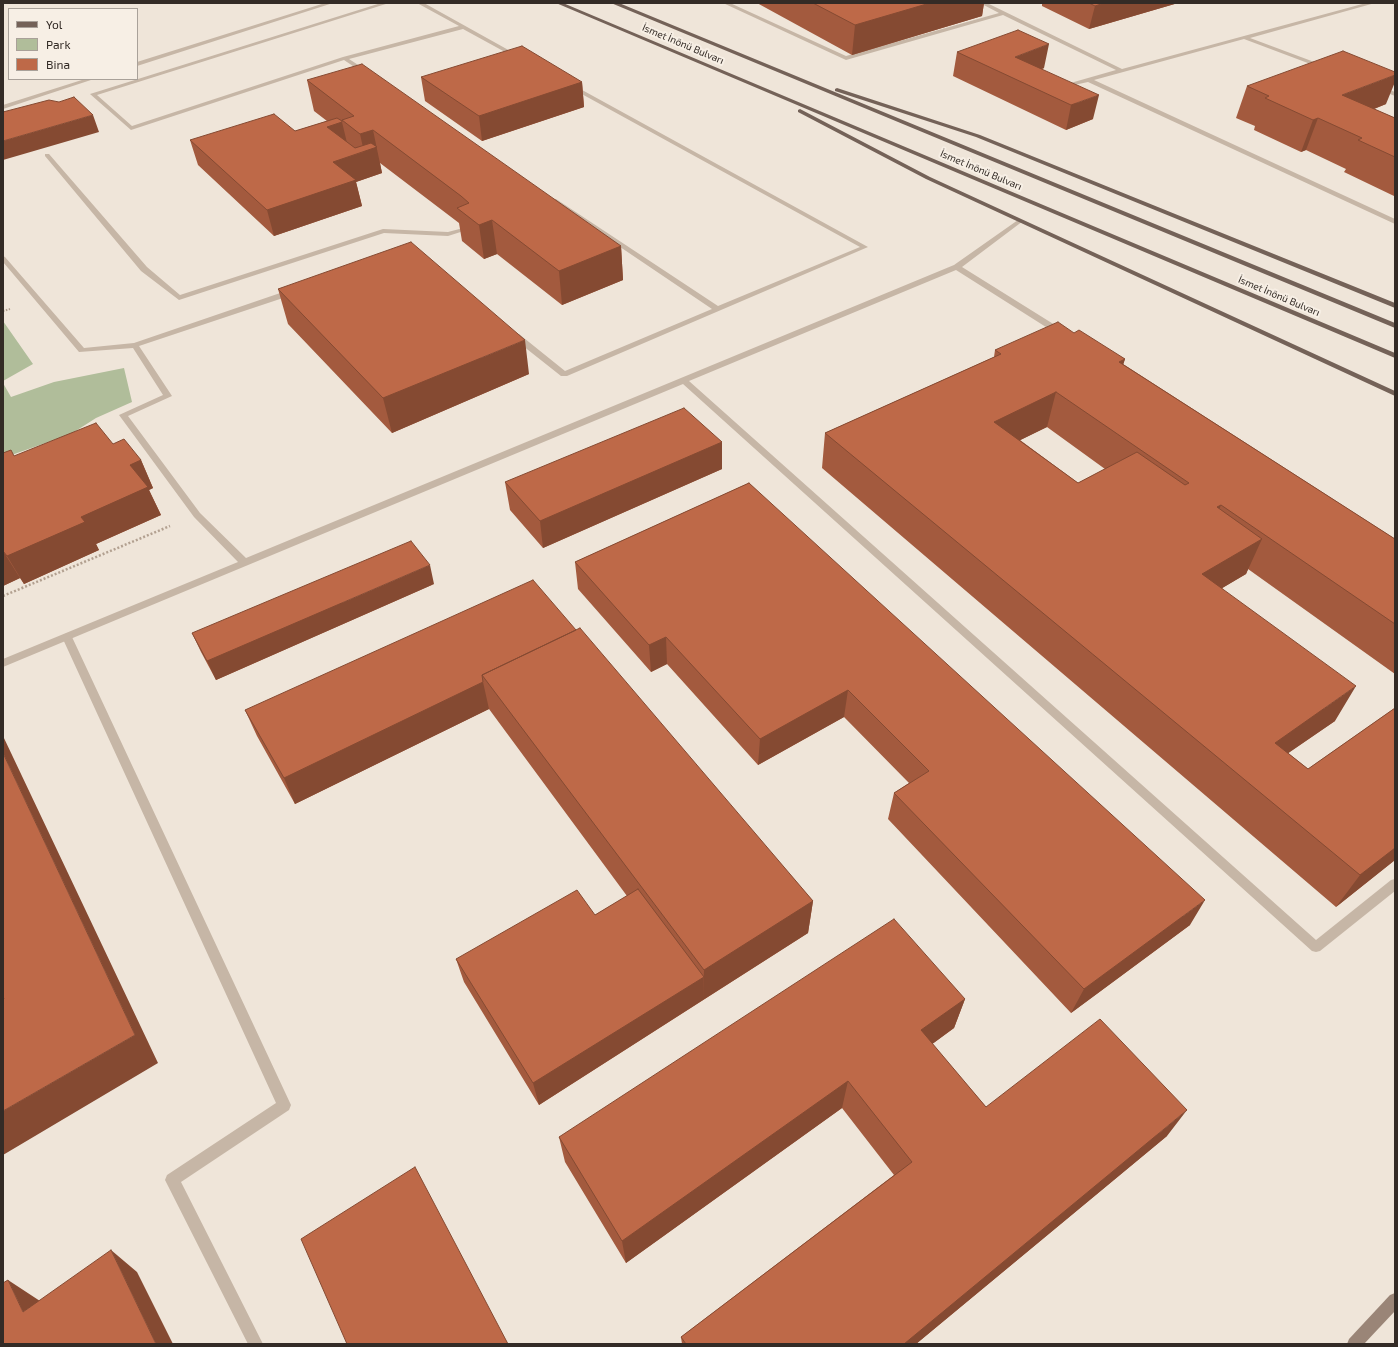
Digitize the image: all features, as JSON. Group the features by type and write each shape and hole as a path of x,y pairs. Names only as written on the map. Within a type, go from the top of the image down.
{"main road":[{"name":"İsmet İnönü Bulvarı","path":"559,3 1395,356"},
{"name":"İsmet İnönü Bulvarı","path":"614,3 1395,326"},
{"path":"770,68 930,119 978,136 1395,306"},
{"path":"742,80 928,178 1395,394"},
{"path":"1354,1344 1395,1300"}],"street":[{"path":"138,64 330,3"},
{"path":"386,3 93,94 131,128 345,58 463,27"},
{"path":"420,3 526,61"},
{"path":"726,3 846,58 1004,13"},
{"path":"983,3 1122,71"},
{"path":"1054,89 1372,3"},
{"path":"1246,38 1328,69"},
{"path":"345,58 371,76"},
{"path":"3,107 88,80"},
{"path":"1089,80 1395,222"},
{"path":"508,330 564,374 865,247 567,84"},
{"path":"1373,86 1395,94"},
{"path":"47,155 144,269 179,298 383,231 448,234 466,229"},
{"path":"545,200 551,198 717,309"},
{"path":"3,663 628,405 683,380 957,267 1020,221"},
{"path":"3,258 82,350 134,345 298,290"},
{"path":"957,267 1065,335"},
{"path":"134,345 168,396 123,415 197,515 245,563"},
{"path":"683,380 1316,947 1395,884"},
{"path":"67,637 284,1105 172,1180 256,1344"}],"path":[{"path":"3,596 197,515"}],"green space":[{"path":"3,321 33,364 3,381"},
{"path":"124,368 132,402 96,418 71,434 3,458 3,383 11,397 54,382"}],"building":[{"path":"813,3 930,3 855,25"},
{"path":"1089,3 1104,3 1095,6"},
{"path":"1018,30 1049,44 1015,57 1099,95 1071,105 957,52"},
{"path":"522,46 582,82 479,116 421,77"},
{"path":"1343,51 1395,72 1395,75 1342,95 1395,118 1395,157 1358,140 1362,138 1318,118 1313,120 1265,98 1269,96 1247,86"},
{"path":"362,64 621,246 559,271 492,220 479,225 457,208 469,203 461,196 373,130 360,134 342,120 354,116 307,80"},
{"path":"74,97 93,115 3,141 3,112 49,100 59,102"},
{"path":"274,114 295,131 337,118 342,122 327,127 355,148 371,143 377,147 333,162 356,180 267,210 190,140"},
{"path":"411,242 525,340 383,398 278,289"},
{"path":"1058,322 1074,333 1079,330 1125,359 1119,362 1395,539 1395,624 1221,505 1217,507 1262,539 1202,574 1356,686 1275,743 1308,769 1395,708 1395,848 1360,875 825,433 1001,354 995,350","holes":["1056,392 1189,483 1185,485 1137,452 1078,483 994,422"]},
{"path":"684,408 722,442 540,521 505,482"},
{"path":"96,423 113,444 124,439 141,460 130,465 148,487 81,517 85,522 7,556 3,551 3,453 11,450 14,456"},
{"path":"749,483 1205,900 1084,989 894,793 929,771 848,690 760,739 666,637 649,645 575,562"},
{"path":"411,541 430,565 207,661 192,633"},
{"path":"533,580 576,630 482,675 483,682 284,778 245,710"},
{"path":"580,628 813,901 704,970 482,675"},
{"path":"3,753 135,1035 3,1111 4,999"},
{"path":"638,889 704,977 533,1083 456,959 577,890 595,915"},
{"path":"894,919 965,999 921,1030 986,1107 1100,1019 1187,1110 904,1344 686,1344 681,1337 912,1162 848,1081 622,1241 559,1137"},
{"path":"415,1167 508,1344 347,1344 301,1239"},
{"path":"111,1250 156,1344 3,1344 3,1283 8,1280 23,1312"}]}
